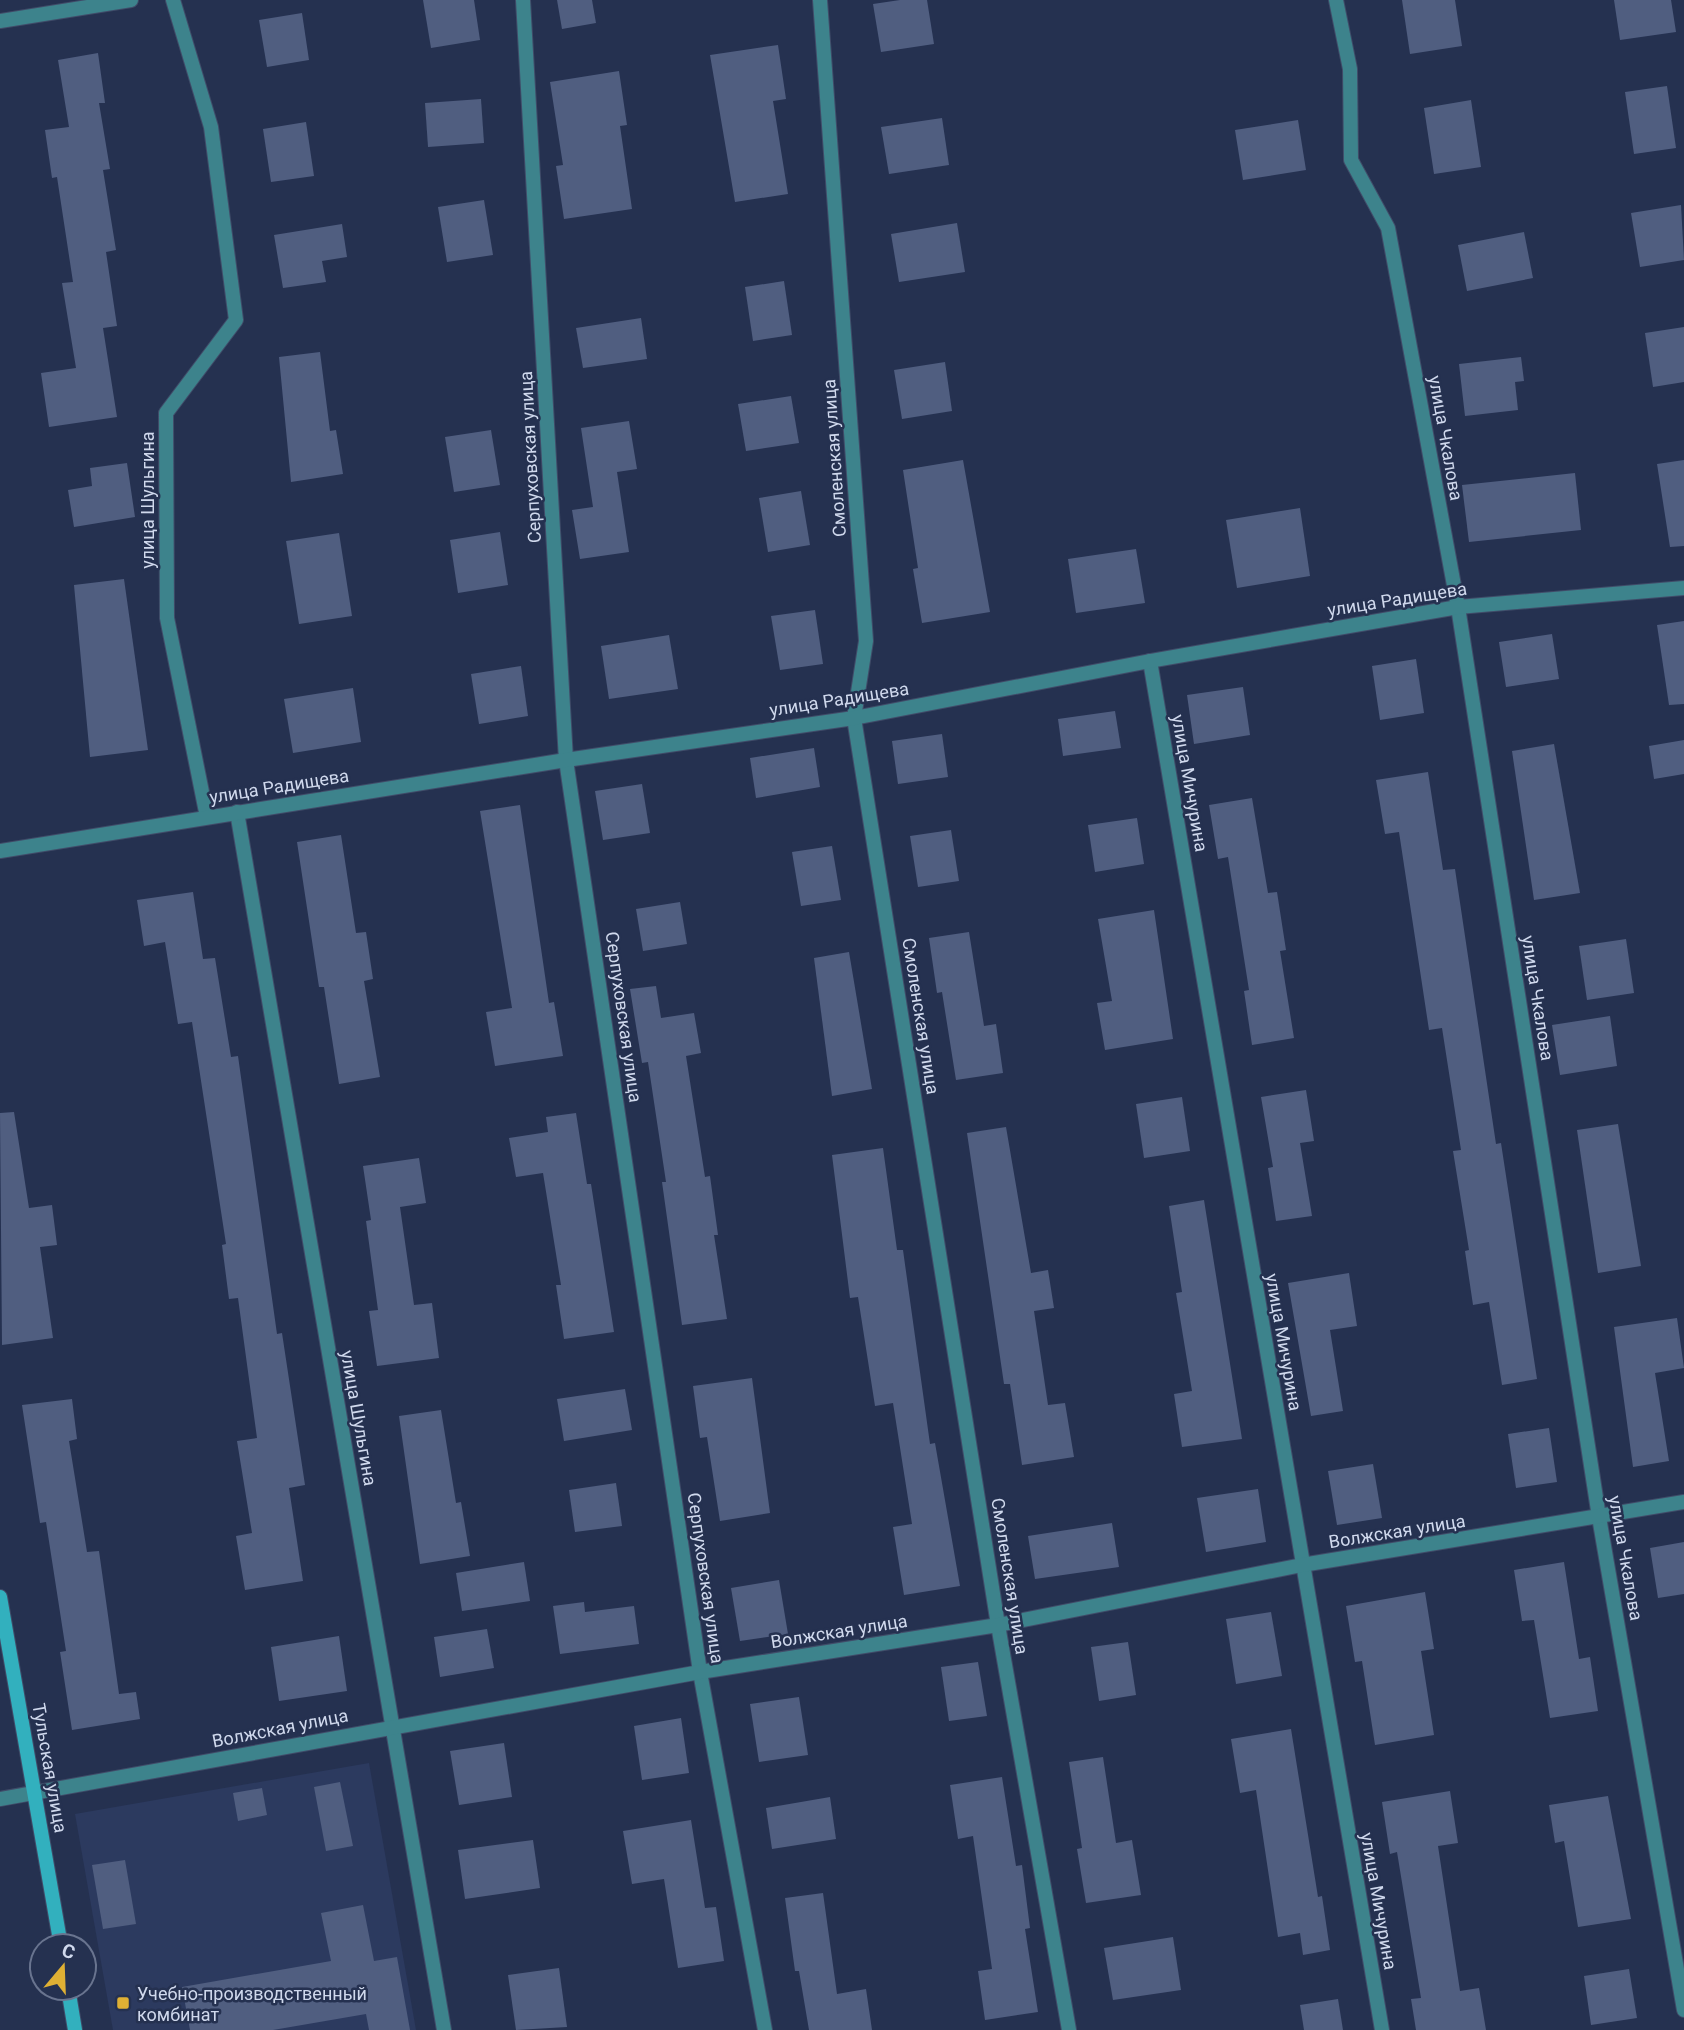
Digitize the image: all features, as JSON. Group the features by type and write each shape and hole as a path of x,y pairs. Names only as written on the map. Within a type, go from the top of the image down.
{"main road":[{"name":"Тульская улица","path":"0,1597 59,1932"},
{"path":"70,2002 75,2030"}],"street":[{"path":"0,20 131,0"},
{"name":"улица Шульгина","path":"173,0 211,127 236,320 166,414 167,618 207,817"},
{"name":"Серпуховская улица","path":"523,0 566,760 700,1672 765,2030"},
{"name":"Смоленская улица","path":"820,0 866,641 854,718 998,1625 1069,2030"},
{"name":"улица Чкалова","path":"1336,0 1350,69 1351,160 1388,228 1458,607 1599,1517 1684,2010"},
{"name":"улица Радищева","path":"0,851 566,760 854,718 1150,661 1458,607 1684,588"},
{"name":"улица Мичурина","path":"1150,661 1381,2030"},
{"name":"улица Шульгина","path":"237,812 444,2030"},
{"name":"Волжская улица","path":"0,1799 700,1672 998,1625 1302,1565 1684,1502"}],"shaded area":[{"path":"369,1763 416,2030 113,2030 98,1932 96,1932 75,1814"}],"building":[{"path":"423,0 474,0 480,40 431,48"},
{"path":"557,0 592,0 596,23 562,29"},
{"path":"927,0 934,44 881,52 873,4"},
{"path":"1402,0 1455,0 1462,46 1410,54"},
{"path":"1614,0 1671,0 1676,32 1620,40"},
{"path":"302,13 309,60 267,67 259,20"},
{"path":"778,45 786,99 773,101 788,194 735,202 710,55"},
{"path":"98,53 105,103 99,103 110,169 103,170 116,250 106,252 117,326 103,328 117,417 49,427 41,373 76,368 62,283 73,282 57,177 52,178 45,130 69,127 58,60"},
{"path":"619,71 627,125 620,126 632,209 564,219 556,166 563,165 550,82"},
{"path":"1667,86 1676,148 1634,154 1625,92"},
{"path":"481,99 484,143 428,147 425,103"},
{"path":"1471,100 1481,167 1434,174 1424,108"},
{"path":"942,118 949,165 889,174 881,127"},
{"path":"1298,120 1306,170 1243,180 1235,130"},
{"path":"306,122 314,176 271,182 263,129"},
{"path":"484,200 493,255 447,262 438,207"},
{"path":"1681,205 1684,260 1640,267 1631,213"},
{"path":"957,223 965,272 899,282 891,234"},
{"path":"342,224 347,257 322,261 326,282 283,288 274,235"},
{"path":"1524,232 1533,278 1467,291 1458,245"},
{"path":"784,281 792,335 753,341 745,287"},
{"path":"641,318 647,359 583,368 576,328"},
{"path":"1684,327 1684,382 1653,387 1645,333"},
{"path":"320,352 330,431 336,430 343,474 291,482 279,357"},
{"path":"1521,357 1524,381 1515,382 1518,410 1465,416 1459,364"},
{"path":"945,362 952,411 902,419 894,370"},
{"path":"791,396 799,443 746,451 738,404"},
{"path":"629,421 637,469 617,472 629,552 580,559 572,510 593,507 581,428"},
{"path":"491,430 500,485 454,492 445,437"},
{"path":"963,460 990,612 922,623 913,569 918,568 903,470"},
{"path":"1684,460 1684,546 1670,547 1657,464"},
{"path":"127,463 135,517 74,527 68,490 92,486 90,468"},
{"path":"1575,473 1581,530 1469,542 1462,485"},
{"path":"801,491 810,545 768,552 759,498"},
{"path":"1300,508 1310,576 1237,588 1226,520"},
{"path":"500,532 508,585 458,593 450,540"},
{"path":"339,533 352,616 299,624 286,541"},
{"path":"1136,549 1145,603 1076,613 1068,559"},
{"path":"124,579 148,750 90,757 74,585"},
{"path":"815,610 823,664 780,670 771,616"},
{"path":"1684,621 1684,704 1669,705 1657,625"},
{"path":"1552,634 1559,679 1506,687 1499,642"},
{"path":"669,635 678,689 609,699 601,646"},
{"path":"1416,659 1424,713 1380,720 1372,666"},
{"path":"521,666 528,716 479,724 471,674"},
{"path":"1243,687 1250,735 1194,744 1187,695"},
{"path":"353,688 361,742 293,753 284,699"},
{"path":"1115,711 1121,748 1063,756 1058,719"},
{"path":"942,734 948,777 898,784 892,741"},
{"path":"1684,740 1684,774 1654,779 1649,746"},
{"path":"1554,744 1580,893 1534,900 1512,751"},
{"path":"814,748 820,787 756,798 750,758"},
{"path":"1428,772 1443,870 1455,869 1496,1144 1501,1143 1537,1379 1502,1385 1489,1302 1473,1305 1465,1251 1469,1250 1453,1151 1461,1150 1442,1028 1429,1030 1399,832 1385,834 1376,780"},
{"path":"642,784 650,833 603,840 595,791"},
{"path":"1252,798 1268,893 1277,892 1286,950 1280,951 1294,1038 1252,1045 1244,991 1249,990 1228,857 1218,859 1209,805"},
{"path":"520,805 549,1003 554,1002 563,1056 495,1066 486,1012 512,1008 480,811"},
{"path":"1137,818 1144,864 1095,872 1088,825"},
{"path":"951,830 959,881 918,887 910,836"},
{"path":"341,835 356,933 366,932 373,979 364,981 380,1077 339,1084 324,987 319,987 297,842"},
{"path":"832,846 841,900 801,906 792,852"},
{"path":"193,892 203,959 215,958 231,1057 238,1056 277,1334 282,1333 305,1485 289,1488 303,1581 245,1590 236,1536 252,1533 237,1441 257,1438 238,1298 229,1299 222,1245 226,1244 192,1022 178,1024 165,942 144,946 137,900"},
{"path":"680,902 687,944 643,951 636,909"},
{"path":"1154,910 1173,1039 1105,1050 1097,1003 1112,1001 1098,919"},
{"path":"969,932 984,1026 996,1024 1003,1073 956,1080 942,992 937,993 929,938"},
{"path":"1626,939 1634,993 1587,1000 1579,946"},
{"path":"849,952 872,1089 832,1096 814,958"},
{"path":"656,986 661,1018 694,1013 701,1053 686,1056 705,1177 710,1176 718,1235 714,1235 727,1319 682,1325 662,1182 666,1182 648,1062 642,1063 630,989"},
{"path":"1610,1016 1617,1066 1560,1075 1552,1025"},
{"path":"1306,1090 1314,1141 1300,1143 1312,1216 1276,1221 1268,1168 1273,1167 1261,1097"},
{"path":"1182,1097 1190,1151 1144,1158 1136,1104"},
{"path":"14,1112 29,1208 52,1205 57,1245 40,1247 53,1338 2,1345 0,1113"},
{"path":"576,1113 587,1184 591,1184 614,1332 564,1339 556,1285 561,1285 543,1173 516,1177 509,1138 548,1132 546,1117"},
{"path":"1618,1124 1641,1266 1598,1273 1577,1130"},
{"path":"1006,1127 1031,1273 1048,1270 1054,1308 1034,1311 1048,1405 1065,1403 1074,1457 1022,1465 1010,1384 1004,1384 967,1133"},
{"path":"883,1148 897,1250 903,1250 930,1444 935,1443 960,1586 904,1595 893,1527 912,1524 893,1403 875,1406 858,1297 850,1298 832,1155"},
{"path":"419,1158 426,1203 400,1207 414,1305 432,1303 439,1358 377,1366 369,1311 378,1310 366,1221 371,1220 363,1166"},
{"path":"1204,1200 1242,1439 1182,1447 1174,1394 1192,1391 1176,1293 1182,1292 1169,1206"},
{"path":"1349,1273 1357,1326 1330,1330 1343,1411 1311,1416 1288,1283"},
{"path":"1677,1318 1684,1368 1655,1373 1669,1461 1633,1467 1614,1327"},
{"path":"752,1378 770,1513 720,1521 707,1437 700,1438 693,1386"},
{"path":"625,1389 632,1430 564,1441 557,1399"},
{"path":"72,1399 77,1439 69,1441 87,1552 99,1551 119,1694 136,1692 140,1719 72,1730 60,1652 66,1651 46,1522 40,1523 22,1405"},
{"path":"441,1410 456,1503 461,1502 470,1556 420,1564 399,1416"},
{"path":"1549,1428 1557,1482 1516,1488 1508,1434"},
{"path":"1373,1464 1382,1518 1337,1525 1328,1471"},
{"path":"616,1483 622,1526 575,1532 569,1490"},
{"path":"1258,1489 1266,1542 1206,1552 1197,1498"},
{"path":"1112,1523 1119,1567 1035,1579 1028,1536"},
{"path":"1684,1542 1684,1594 1658,1598 1650,1548"},
{"path":"524,1562 530,1601 462,1611 456,1573"},
{"path":"1564,1562 1579,1659 1590,1657 1598,1711 1550,1718 1534,1620 1522,1621 1514,1570"},
{"path":"779,1580 788,1634 740,1641 731,1588"},
{"path":"1425,1592 1434,1649 1421,1651 1434,1735 1375,1745 1362,1661 1355,1662 1346,1606"},
{"path":"584,1602 585,1612 634,1606 639,1644 560,1654 553,1606"},
{"path":"1271,1612 1282,1676 1236,1684 1226,1619"},
{"path":"487,1629 494,1668 440,1677 434,1637"},
{"path":"339,1636 347,1691 279,1701 271,1647"},
{"path":"1128,1642 1136,1695 1099,1701 1091,1647"},
{"path":"978,1662 987,1716 949,1721 941,1667"},
{"path":"799,1697 808,1755 759,1762 750,1704"},
{"path":"681,1718 689,1773 642,1780 634,1726"},
{"path":"1291,1729 1318,1897 1322,1896 1330,1950 1303,1955 1300,1933 1278,1937 1256,1790 1240,1793 1231,1739"},
{"path":"504,1743 512,1797 459,1805 450,1751"},
{"path":"1103,1757 1116,1843 1132,1840 1141,1895 1086,1903 1077,1849 1082,1848 1069,1762"},
{"path":"1002,1777 1016,1866 1022,1865 1030,1928 1025,1929 1038,2012 985,2020 978,1971 992,1969 973,1836 958,1839 950,1785"},
{"path":"340,1782 353,1846 326,1851 314,1787"},
{"path":"262,1788 267,1815 238,1821 233,1793"},
{"path":"1450,1791 1458,1843 1438,1846 1460,1991 1479,1988 1486,2030 1416,2030 1411,1999 1421,1998 1397,1852 1390,1854 1382,1802"},
{"path":"1608,1796 1631,1919 1578,1927 1564,1841 1555,1843 1549,1805"},
{"path":"830,1797 836,1839 772,1849 766,1808"},
{"path":"691,1820 705,1908 716,1907 724,1961 678,1968 664,1879 632,1884 623,1831"},
{"path":"533,1840 540,1888 465,1899 458,1850"},
{"path":"125,1860 136,1924 103,1929 92,1865"},
{"path":"823,1893 837,1994 866,1989 872,2030 809,2030 799,1971 795,1971 785,1898"},
{"path":"363,1905 374,1961 397,1957 410,2030 369,2030 366,2014 273,2030 190,2030 182,1987 331,1961 321,1913"},
{"path":"1173,1937 1181,1990 1113,2000 1104,1948"},
{"path":"559,1968 567,2027 516,2030 508,1975"},
{"path":"1629,1969 1637,2018 1591,2025 1584,1976"},
{"path":"1338,1999 1343,2030 1304,2030 1300,2005"}],"place":[{"name":"Учебно-производственный комбинат","path":"123,2003"}]}
